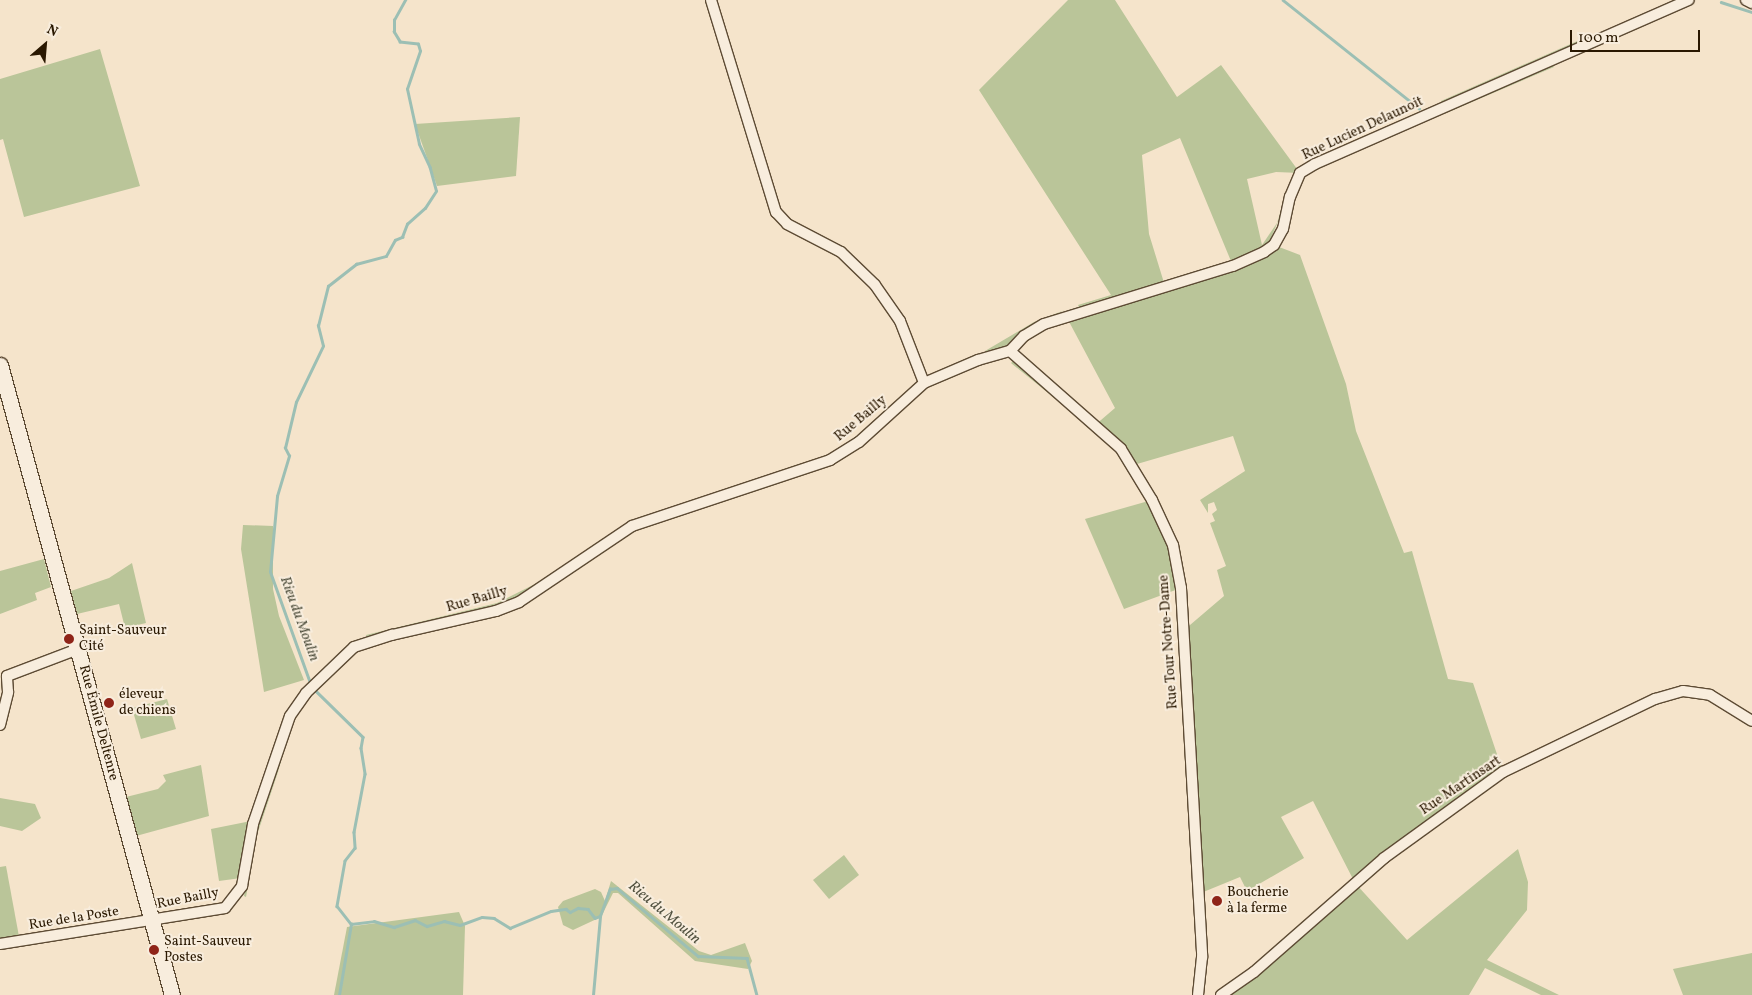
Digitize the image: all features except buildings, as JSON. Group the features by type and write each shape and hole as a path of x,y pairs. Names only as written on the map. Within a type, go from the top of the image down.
{"street":[{"path":"710,0 776,212 787,224 841,252 875,285 900,321 924,383"},
{"name":"Rue Lucien Delaunoit","path":"1010,351 1024,336 1044,324 1233,266 1264,252 1274,245 1283,228 1290,197 1300,173 1315,164 1689,0"},
{"path":"1746,0 1752,3"},
{"name":"Rue Bailly","path":"151,920 228,906 242,886 253,824 290,716 306,693 354,647 392,635 496,611 552,582 632,526 830,460 859,442 924,383 978,360 1010,351"},
{"name":"Rue Tour Notre-Dame","path":"1010,351 1121,450 1152,500 1173,545 1181,588 1202,957 1198,995"},
{"name":"Rue Émile Deltenre","path":"0,365 172,995"},
{"path":"0,725 8,692 4,678 78,650"},
{"name":"Rue Martinsart","path":"1221,995 1254,972 1384,858 1504,772 1655,699 1683,691 1710,695 1752,721"},
{"name":"Rue de la Poste","path":"0,944 151,920"}],"green space":[{"path":"1068,0 1115,0 1177,97 1221,65 1300,173 1276,172 1247,179 1262,245 1277,223 1282,207 1284,207 1269,243 1300,255 1346,384 1356,431 1404,553 1412,551 1448,679 1473,683 1503,772 1355,883 1313,801 1281,817 1304,858 1247,891 1240,877 1196,895 1183,631 1224,596 1217,570 1226,566 1210,523 1215,521 1212,514 1217,510 1214,502 1208,504 1208,513 1200,500 1245,471 1233,436 1137,464 1154,497 1135,465 1094,426 1115,408 1066,316 1115,300 1113,297 1079,307 1078,305 1111,295 979,90","holes":["1180,138 1233,266 1165,286 1149,234 1142,155"]},
{"path":"1591,35 1592,39 1442,104 1441,101"},
{"path":"100,49 140,186 24,217 3,139 0,140 0,79"},
{"path":"1552,63 1554,67 1444,114 1443,111"},
{"path":"520,117 516,176 437,186 415,124"},
{"path":"1065,310 1036,324 1004,347 987,354 985,351 1034,322"},
{"path":"1013,361 1099,434 1011,363"},
{"path":"1152,500 1164,524 1181,588 1124,609 1085,519"},
{"path":"243,525 273,526 273,589 279,616 304,680 264,692 241,549"},
{"path":"604,538 556,576 520,596 459,617 367,638 366,635 497,603 555,574"},
{"path":"44,559 51,587 35,593 37,600 0,614 0,571"},
{"path":"132,563 146,623 125,628 119,604 77,614 71,591 109,578"},
{"path":"167,699 176,729 141,739 132,708"},
{"path":"290,729 257,835 246,897 244,896 254,835"},
{"path":"201,765 209,816 136,836 126,797 158,789 166,781 163,775"},
{"path":"0,798 35,804 41,818 22,831 0,826"},
{"path":"251,821 241,878 219,881 211,829"},
{"path":"1518,849 1528,882 1527,910 1487,960 1559,995 1541,995 1485,968 1469,995 1221,995 1355,883 1407,940"},
{"path":"844,855 859,875 829,899 813,880"},
{"path":"6,866 20,942 0,944 0,867"},
{"path":"611,881 699,951 711,955 745,943 752,961 748,969 695,961 618,893 613,893 601,917 573,930 563,925 558,907 563,901 595,889 601,892 605,901"},
{"path":"459,912 465,926 463,995 334,995 347,927"},
{"path":"1752,953 1752,995 1683,995 1673,969"}],"waterway":[{"name":"Rieu du Moulin","path":"310,683 270,572 277,496 289,456 285,448 296,402 323,346 318,326 328,286 356,264 386,256 395,240 402,237 407,224 425,208 436,191 430,168 419,144 407,89 420,51 418,44 400,42 394,32 394,20 405,0"},
{"path":"1283,0 1419,108"},
{"path":"1721,2 1752,12"},
{"name":"Rieu du Moulin","path":"315,690 363,737 361,748 365,774 354,832 355,848 345,861 337,906 351,924 374,921 394,927 415,920 427,926 444,921 460,925 482,917 494,918 510,928 551,911 566,909 570,912 578,908 588,909 595,918 600,916 610,889 617,888 698,956 747,958 757,995"},
{"path":"593,995 600,916"},
{"path":"339,995 351,924"}],"place":[{"name":"Saint-Sauveur Cité","path":"69,639"},
{"name":"éleveur de chiens","path":"109,703"},
{"name":"Boucherie à la ferme","path":"1217,901"},
{"name":"Saint-Sauveur Postes","path":"154,950"}]}
